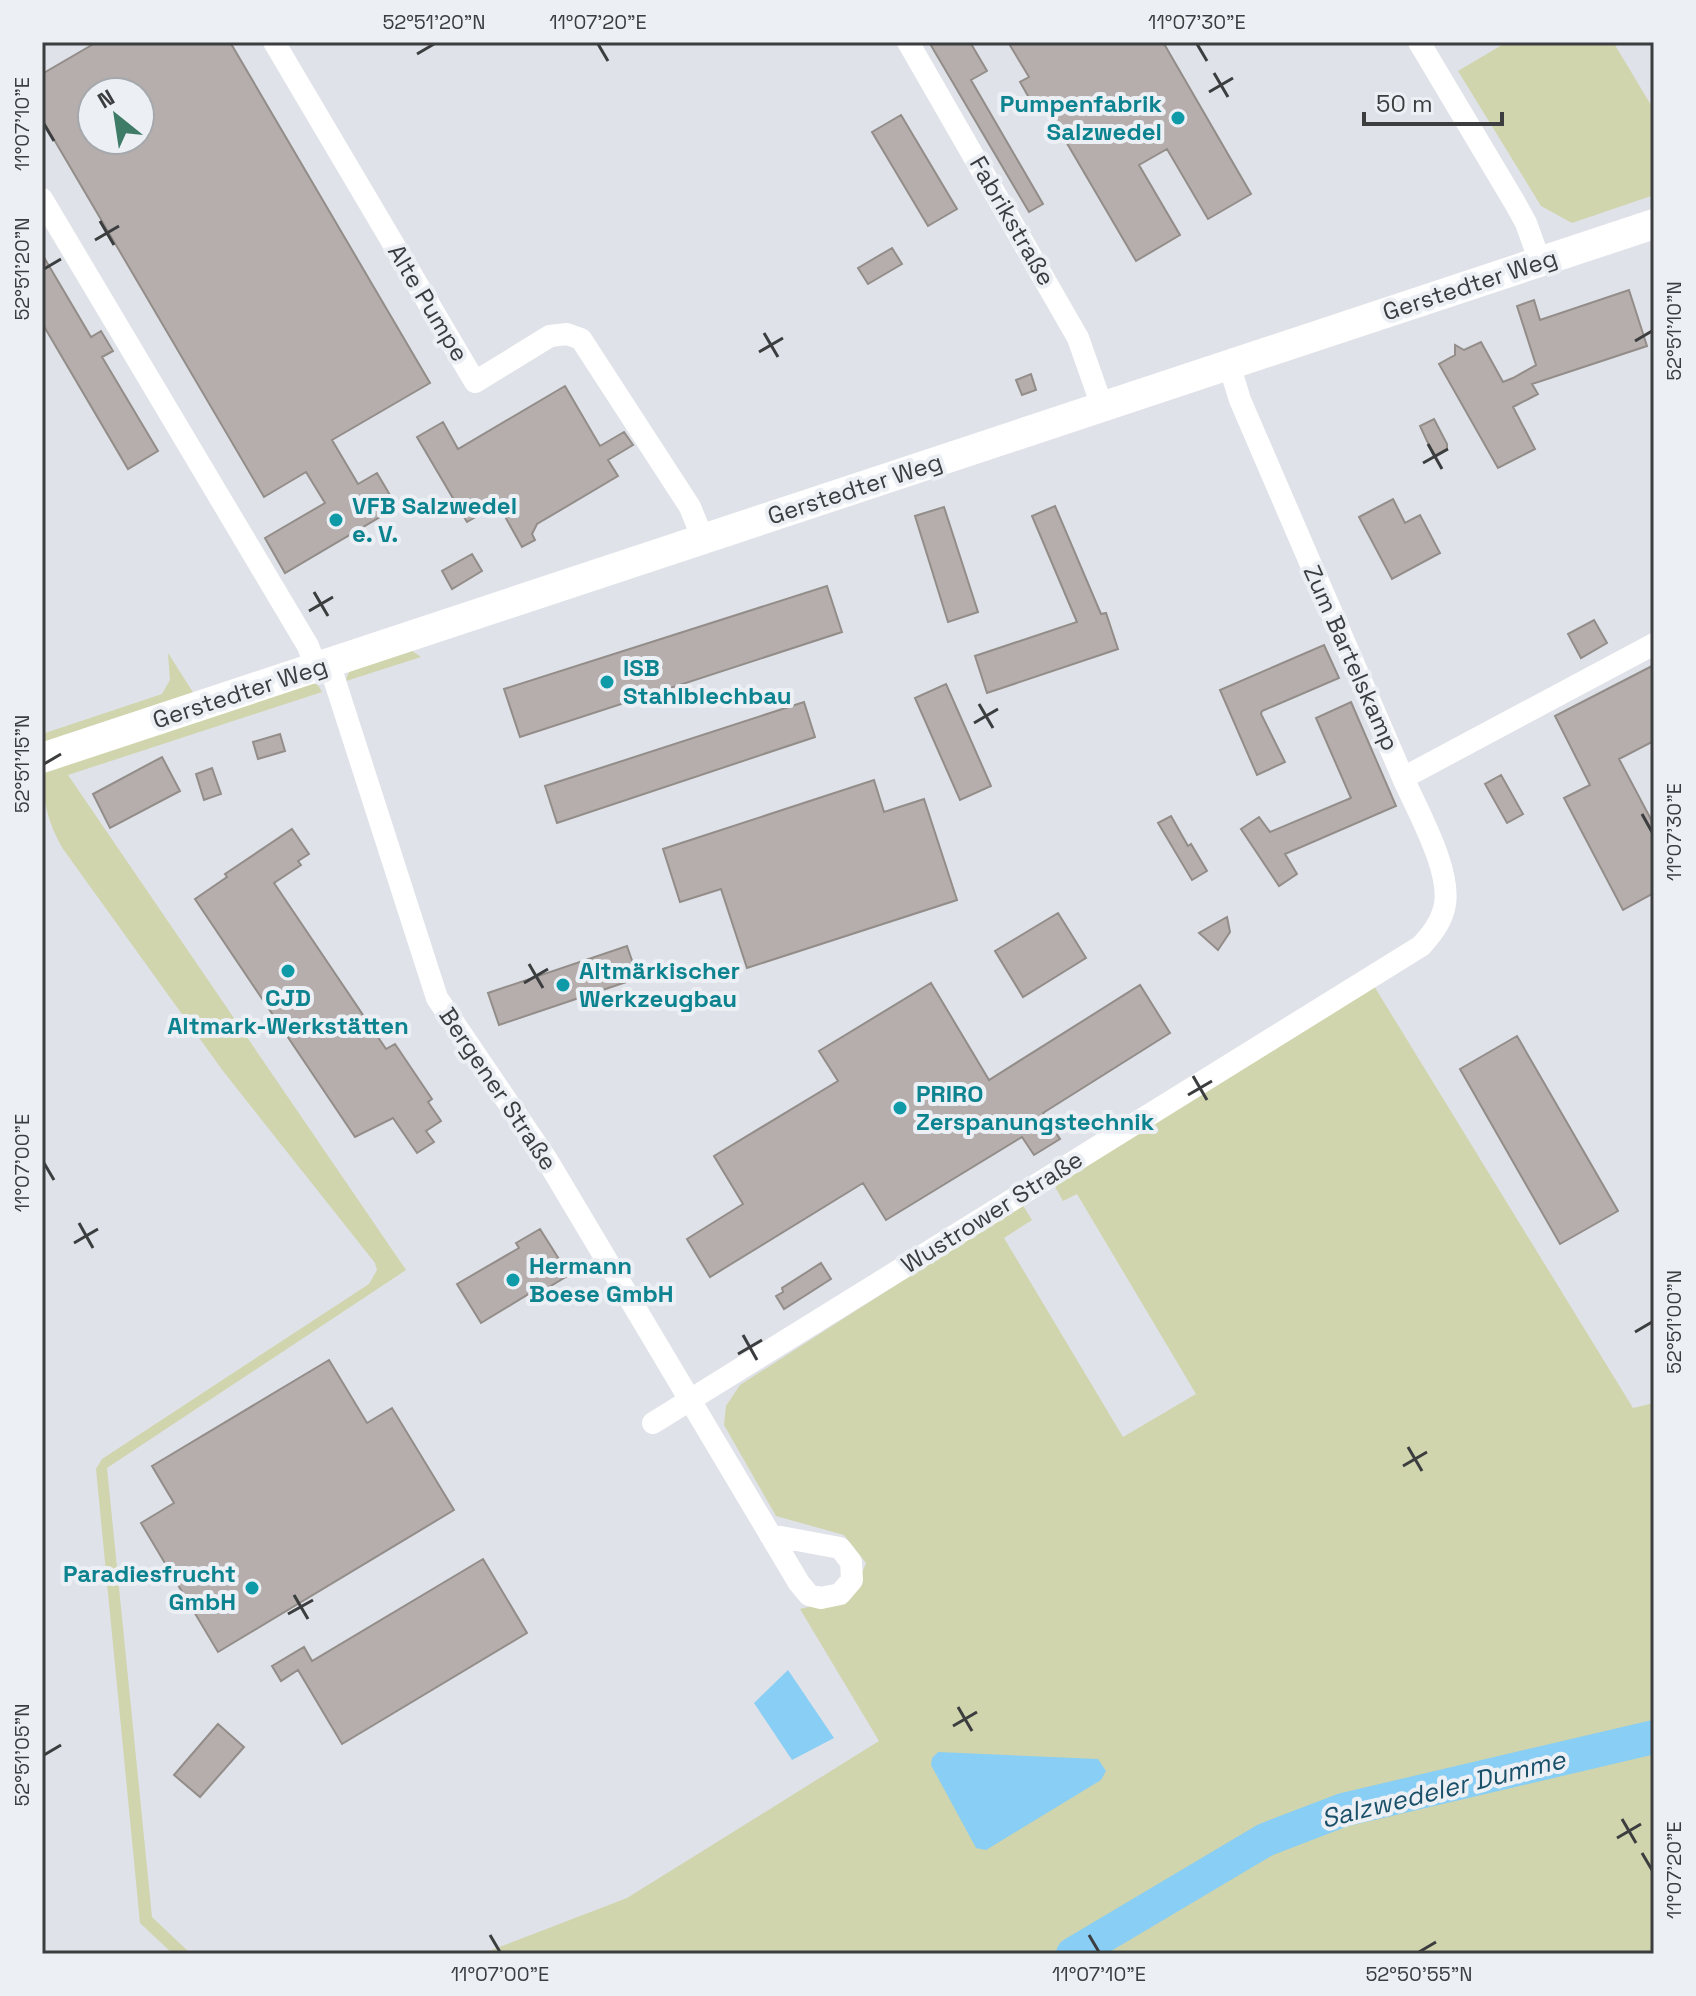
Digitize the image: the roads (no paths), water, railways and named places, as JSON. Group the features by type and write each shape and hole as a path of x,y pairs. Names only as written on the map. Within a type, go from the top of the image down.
{"street":[{"name":"Alte Pumpe","path":"274,42 475,382 550,336 567,334 581,339 690,507 703,539"},
{"name":"Fabrikstraße","path":"908,42 1078,338 1102,406"},
{"path":"1419,42 1515,203 1540,262"},
{"path":"42,199 308,646 323,665"},
{"name":"Gerstedter Weg","path":"49,756 1654,224"},
{"name":"Zum Bartelskamp","path":"1229,364 1240,400 1403,778 1654,644"},
{"name":"Bergener Straße","path":"323,665 437,998 547,1160 770,1535"},
{"name":"Wustrower Straße","path":"653,1423 1421,946 1440,920 1447,893 1436,854 1403,778"}],"water":[{"path":"788,1670 834,1738 792,1760 754,1703"},
{"path":"938,1752 1098,1759 1106,1771 1101,1780 986,1850 976,1848 931,1765 932,1758"}],"waterway":[{"name":"Salzwedeler Dumme","path":"1073,1954 1265,1840 1343,1810 1654,1737"}],"place":[{"name":"Pumpenfabrik Salzwedel","path":"1178,118"},
{"name":"VFB Salzwedel e. V.","path":"336,520"},
{"name":"ISB Stahlblechbau","path":"607,682"},
{"name":"CJD Altmark-Werkstätten","path":"288,971"},
{"name":"Altmärkischer Werkzeugbau","path":"563,985"},
{"name":"PRIRO Zerspanungstechnik","path":"900,1108"},
{"name":"Hermann Boese GmbH","path":"513,1280"},
{"name":"Paradiesfrucht GmbH","path":"252,1588"}]}
